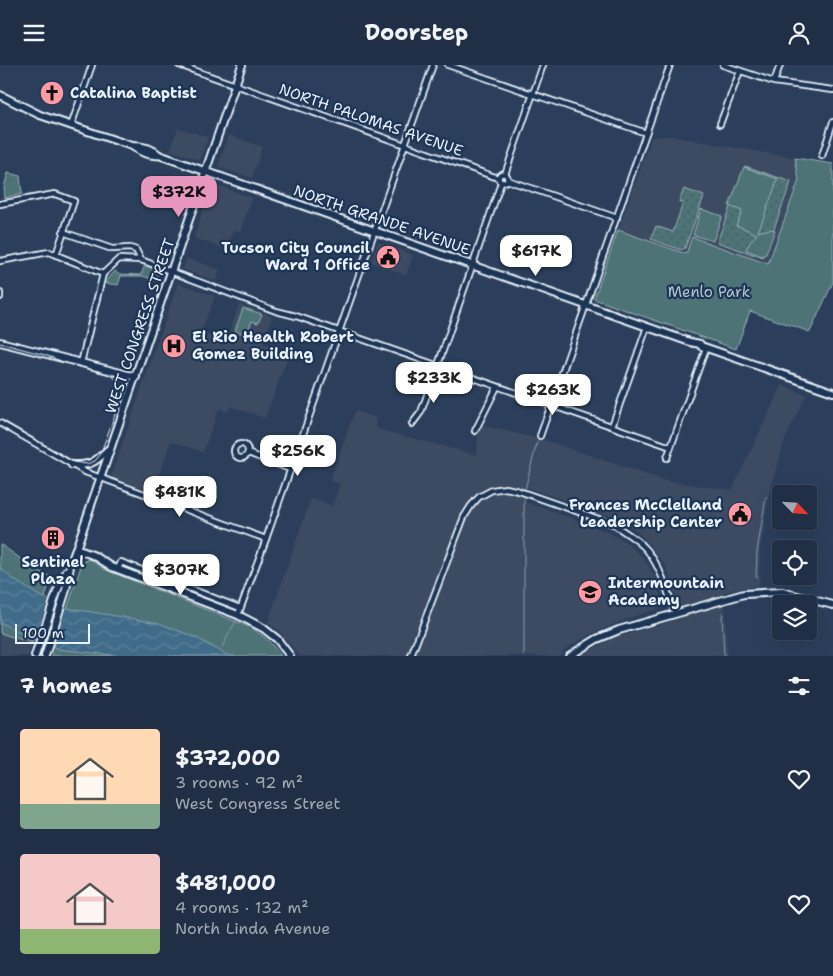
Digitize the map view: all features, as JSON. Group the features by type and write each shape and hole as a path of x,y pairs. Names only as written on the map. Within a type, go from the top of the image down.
{"main road":[{"name":"WEST CONGRESS STREET","path":"35,656 56,593 70,566 101,478 242,65"},
{"path":"0,95 40,115 72,126"},
{"name":"NORTH GRANDE AVENUE","path":"72,126 132,146 139,151 153,156 159,155 833,392"},
{"path":"0,342 136,377"},
{"path":"72,465 89,465 111,447"},
{"path":"76,549 118,569 239,612 277,639 290,656"},
{"name":"WEST CONGRESS STREET","path":"45,656 64,596 70,566"},
{"path":"569,656 597,639 732,597 761,592 782,592 833,605"}],"street":[{"path":"72,126 92,65"},
{"name":"NORTH PALOMAS AVENUE","path":"179,65 500,180"},
{"path":"239,612 433,65"},
{"path":"448,65 646,133"},
{"path":"507,180 505,174 543,65"},
{"path":"540,436 670,65"},
{"path":"723,65 774,82 833,89"},
{"path":"774,82 780,65"},
{"path":"720,124 740,71"},
{"path":"822,156 833,122"},
{"path":"412,424 421,411 436,370 439,370 500,175 505,174"},
{"path":"500,180 507,180 617,218"},
{"path":"0,204 54,194 74,201 56,255"},
{"path":"64,232 112,249 130,248 136,250 141,260"},
{"path":"0,261 49,252 103,274"},
{"path":"81,363 103,274 119,259 141,260 276,311 433,364 436,362 497,387 671,447"},
{"path":"612,426 647,327"},
{"path":"667,458 704,347"},
{"path":"433,364 436,370"},
{"path":"475,431 497,387"},
{"path":"0,423 72,465 101,478 266,539"},
{"path":"248,453 290,469"},
{"path":"411,656 464,517 470,506 479,497 492,490 506,488 519,491 612,524 625,532 647,551 664,581 675,614"}],"shaded area":[{"path":"178,128 208,137 200,160 170,150"},
{"path":"229,135 262,147 252,178 218,167"},
{"path":"669,136 795,158 799,180 768,264 692,238 686,254 618,230 652,137"},
{"path":"211,183 252,198 240,231 234,229 227,249 194,238"},
{"path":"378,242 413,255 406,275 371,262"},
{"path":"187,258 220,270 216,281 183,269"},
{"path":"178,283 215,296 201,332 226,343 239,304 272,316 263,344 289,353 265,418 230,406 228,412 219,408 203,452 171,441 153,492 111,477"},
{"path":"782,385 806,395 785,439 769,494 760,549 759,585 724,592 727,656 579,656 611,639 683,618 666,566 645,539 632,527 616,518 523,486 522,501 611,534 642,556 656,578 663,607 626,619 589,635 565,649 558,656 300,656 279,631 268,622 311,498 332,506 340,484 330,481 355,411 375,418 377,429 476,455 480,425 547,441 665,481 732,490"},
{"path":"0,633 32,643 28,656 0,656"}],"green space":[{"name":"Menlo Park","path":"795,158 833,164 833,282 810,332 750,311 736,349 594,299 618,230 686,254 692,237 768,264 799,180"},
{"path":"745,166 791,182 763,258 717,242"},
{"path":"744,167 778,179 758,232 770,229 775,230 766,254 762,256 746,250 757,234 736,225 742,211 729,206"},
{"path":"8,173 20,176 22,194 5,198 4,187"},
{"path":"684,189 704,196 685,248 681,250 651,239 656,226 673,232 683,203 679,202"},
{"path":"701,209 722,216 713,241 693,235"},
{"path":"145,265 160,270 156,281 143,276 121,276 118,285 105,283 115,271 120,274 141,275"},
{"path":"243,308 262,314 258,323 252,321 246,335 235,331"},
{"path":"0,544 35,569 51,577 32,643 0,633"},
{"path":"91,559 106,570 250,627 267,640 281,656 52,656 81,566 85,561"}],"water":[{"path":"0,568 36,594 67,608 159,623 197,638 229,656 122,656 57,649 31,639 0,622"}],"pier":[{"path":"49,597 67,605 52,650 34,643"}],"waterway":[{"path":"525,489 537,443"},
{"path":"756,577 757,552 766,497"},
{"path":"524,498 524,656"},
{"path":"723,613 724,656"},
{"path":"222,647 237,619"}],"tram line":[{"path":"0,343 111,375 121,386 121,398 100,455 95,461 87,464 73,462 0,420"}],"place":[{"name":"Catalina Baptist","path":"52,93"},
{"name":"Tucson City Council Ward 1 Office","path":"388,257"},
{"name":"El Rio Health Robert Gomez Building","path":"174,346"},
{"name":"Frances McClelland Leadership Center","path":"740,514"},
{"name":"Sentinel Plaza","path":"53,538"},
{"name":"Intermountain Academy","path":"590,592"}]}
